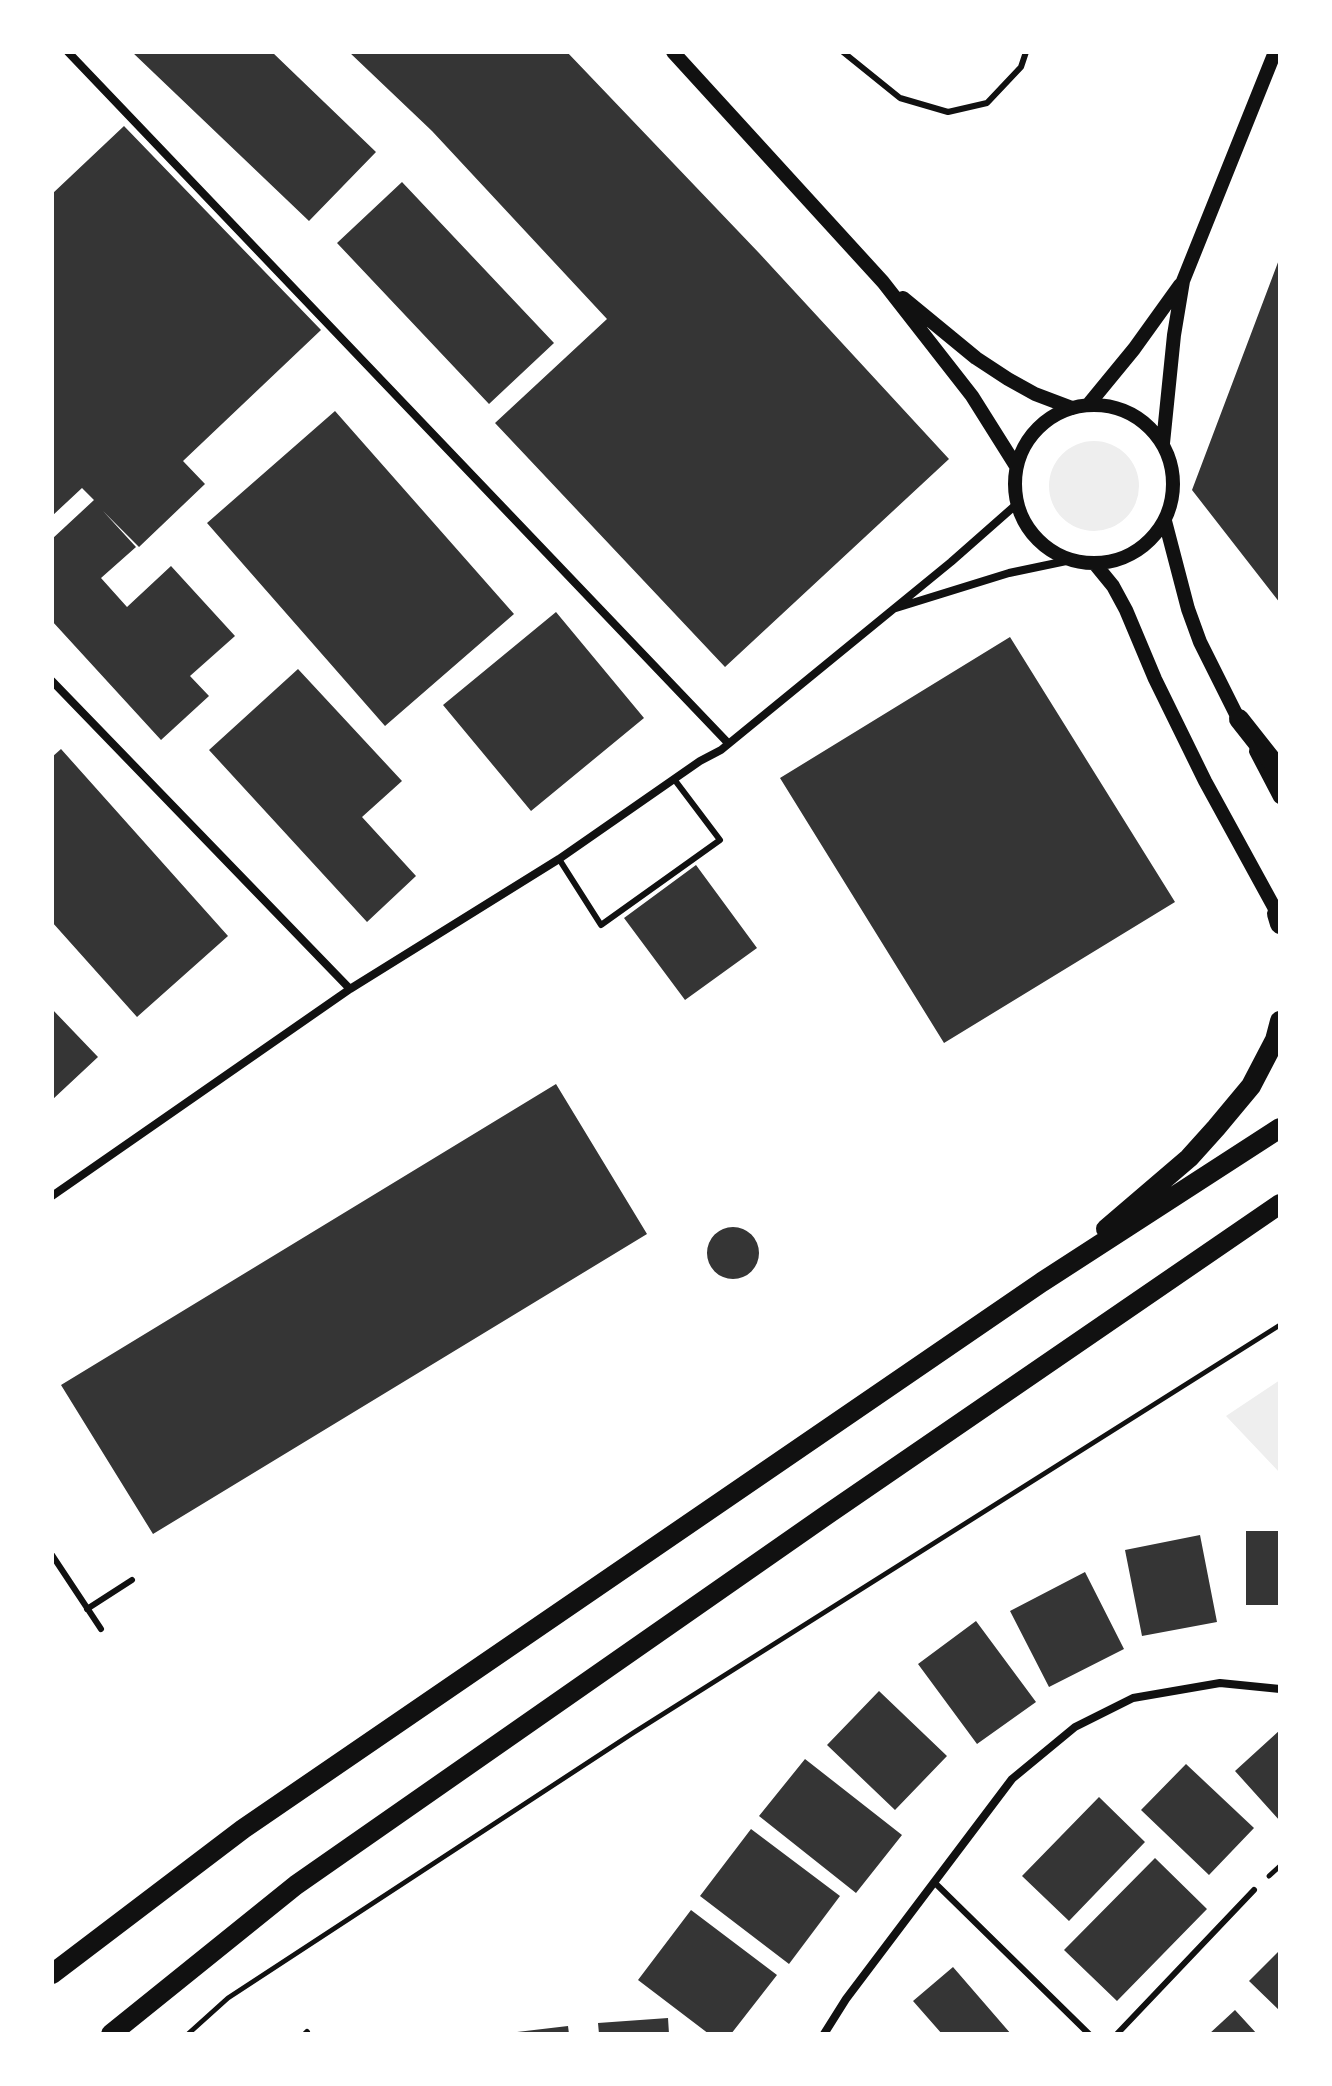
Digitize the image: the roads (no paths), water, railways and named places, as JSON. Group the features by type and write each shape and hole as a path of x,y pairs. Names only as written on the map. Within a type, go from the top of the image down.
{"main road":[{"path":"1239,719 1280,771"},
{"path":"1042,1282 1189,1158 1251,1086 1275,1040 1280,1021"},
{"path":"52,1974 243,1829 1042,1282 1280,1128"},
{"path":"111,2034 296,1885 1275,1208"}],"street":[{"path":"68,52 728,743"},
{"path":"673,52 883,282 972,396 1016,466"},
{"path":"1163,443 1183,281 1275,52"},
{"path":"1088,405 1134,349 1183,281"},
{"path":"883,282 976,358 1035,394 1072,408"},
{"path":"1088,405 1110,406 1131,414 1149,427 1163,443 1173,469 1173,496 1165,521 1153,539 1136,552 1116,561 1095,564 1071,560 1050,551 1033,535 1021,514 1015,492 1016,466 1025,445 1039,427 1058,413 1088,405"},
{"path":"52,1196 350,989 559,859 728,743 1018,503"},
{"path":"1165,521 1200,642 1280,797"},
{"path":"892,609 1009,573 1071,560"},
{"path":"1095,564 1120,598 1198,768 1279,919"},
{"path":"52,681 350,989"},
{"path":"824,2034 846,1999 1012,1779 1075,1727 1133,1698 1220,1683 1280,1689"}],"lane":[{"path":"843,52 900,98 948,112 987,103 1021,67 1026,52"},
{"path":"559,859 601,925 720,840 674,779"},
{"path":"52,1555 101,1629"},
{"path":"87,1609 132,1580"},
{"path":"934,1882 1089,2034"},
{"path":"1117,2034 1254,1890"}]}
